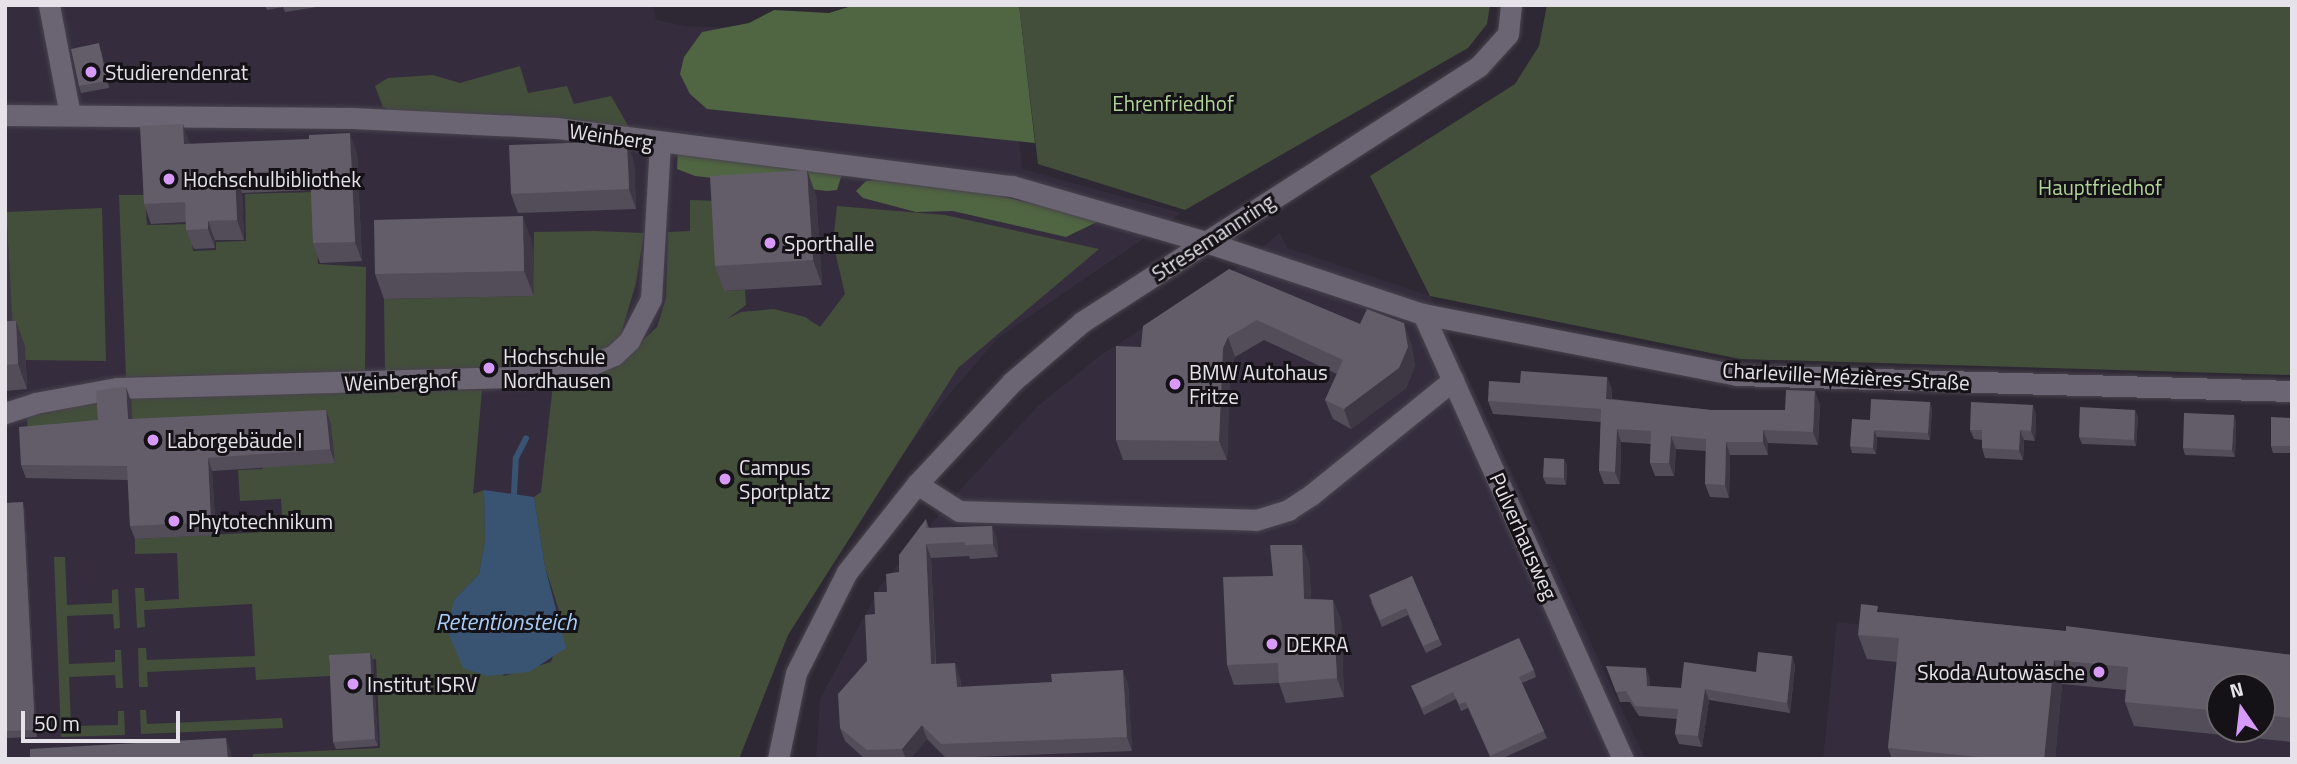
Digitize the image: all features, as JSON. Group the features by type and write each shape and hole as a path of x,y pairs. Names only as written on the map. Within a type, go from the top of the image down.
{"street":[{"path":"49,5 69,115"},
{"name":"Stresemannring","path":"778,759 796,673 847,572 917,484 1012,382 1082,322 1479,66 1508,34 1511,5"},
{"name":"Weinberg","path":"5,115 460,121 557,128 1012,186 1206,242"},
{"name":"Weinberghof","path":"5,414 34,403 117,388 548,376 588,366 614,355 629,341 651,299 660,143"},
{"name":"Charleville-Mézières-Straße","path":"1206,242 1423,314 1737,375 2292,391"},
{"name":"Pulverhausweg","path":"1423,314 1623,759"},
{"path":"917,484 960,511 1223,523 1256,520 1288,510 1311,495 1453,380"}],"shaded area":[{"name":"Hochschule Nordhausen","path":"5,5 653,5 656,20 685,26 1009,38 1022,169 1181,213 998,338 947,397 869,497 788,635 739,759 5,759"},
{"path":"1280,233 1287,248 1430,296 1645,759 816,759 820,699 881,585 958,492 1038,406 1101,355 1234,270"},
{"path":"1837,622 2292,671 2292,759 1823,759"}],"green space":[{"path":"855,5 1019,5 1035,143 707,109 690,94 680,74 684,57 702,32 749,23 774,10 829,13"},
{"name":"Ehrenfriedhof","path":"1019,5 1490,5 1487,24 1468,48 1185,210 1038,164"},
{"name":"Hauptfriedhof","path":"1547,5 2292,5 2292,375 1740,359 1430,296 1370,176 1515,84 1539,46"},
{"path":"520,66 528,93 567,86 574,104 611,96 630,129 400,114 383,107 375,86 388,78 433,75 460,83"},
{"path":"678,149 842,174 837,190 827,191 695,176 677,169"},
{"path":"883,179 979,191 1101,220 1066,237 953,211 916,212 863,198 856,191 866,181"},
{"path":"315,192 318,264 366,267 365,372 126,377 119,195 145,195 147,225 190,224 193,251 216,250 216,242 246,241 245,194"},
{"path":"690,200 719,201 724,291 745,290 746,305 727,319 741,312 774,309 805,317 820,327 845,294 833,243 837,206 945,215 1099,249 958,368 788,635 739,759 253,759 253,754 380,748 376,659 329,661 330,676 256,680 255,667 147,672 148,687 139,687 138,648 146,648 147,660 255,656 252,604 144,610 145,627 137,628 135,588 144,588 145,601 179,599 177,553 135,554 135,539 283,531 281,499 240,501 238,470 263,469 259,428 133,432 131,397 482,390 473,494 484,490 485,541 479,574 454,600 504,676 551,662 564,626 545,567 534,497 541,492 553,384 583,380 617,365 657,327 666,298 668,232 690,231"},
{"path":"102,208 106,361 26,360 14,347 6,212"},
{"path":"534,232 644,233 636,283 619,341 590,358 559,365 385,371 384,299 533,296"},
{"path":"101,399 103,434 28,441 27,413"},
{"path":"54,557 65,557 67,605 112,603 112,590 118,589 120,628 114,629 113,614 67,616 69,664 115,662 115,650 121,650 123,688 116,688 115,675 69,677 71,726 118,725 118,711 124,711 125,735 61,737"},
{"path":"140,710 146,710 147,724 282,718 283,728 141,734"}],"water":[{"name":"Retentionsteich","path":"484,490 534,497 545,567 566,648 529,672 487,676 463,668 447,630 454,600 479,574 485,541"}],"building":[{"name":"Studierendenrat","path":"99,43 107,81 79,86 71,49"},
{"path":"183,124 184,144 309,139 309,135 350,133 355,242 313,243 310,170 235,173 237,220 208,221 208,229 186,230 185,202 144,204 140,126"},
{"path":"627,141 629,189 511,194 509,145"},
{"name":"Sporthalle","path":"807,170 813,260 715,266 710,176"},
{"path":"523,216 524,271 375,274 374,220"},
{"path":"1229,269 1360,324 1367,309 1404,323 1408,347 1399,368 1344,409 1325,400 1343,360 1257,320 1228,337 1223,348 1219,441 1116,440 1116,346 1141,347 1143,326"},
{"path":"5,321 16,321 18,364 5,365"},
{"path":"1521,371 1607,377 1606,399 1711,410 1785,410 1786,390 1815,391 1813,432 1763,430 1763,442 1726,442 1725,485 1705,484 1706,439 1671,436 1669,463 1650,463 1651,431 1617,429 1615,472 1599,471 1601,409 1488,401 1489,381 1520,383"},
{"path":"126,387 128,419 326,410 330,449 208,458 211,522 130,526 127,466 21,465 19,427 98,420 96,391"},
{"path":"1871,399 1930,402 1928,433 1874,430 1873,448 1850,446 1852,419 1870,420"},
{"path":"1971,402 2033,405 2031,431 2020,430 2019,450 1982,448 1982,430 1970,430"},
{"path":"2080,407 2135,410 2134,440 2079,437"},
{"path":"2184,413 2234,415 2232,450 2183,448"},
{"path":"2271,417 2292,418 2292,446 2271,446"},
{"path":"1544,458 1564,459 1564,478 1543,477"},
{"path":"23,502 35,730 5,731 5,503"},
{"path":"926,519 926,528 992,526 993,544 926,544 931,664 955,663 957,687 1052,682 1051,674 1123,670 1127,737 941,744 922,725 902,749 867,750 840,728 838,694 867,661 865,615 875,614 874,592 887,592 886,574 899,572 899,555"},
{"path":"1270,545 1302,545 1304,599 1333,600 1337,678 1279,683 1278,663 1227,665 1223,577 1273,576"},
{"path":"1412,576 1439,639 1423,646 1406,608 1380,620 1369,595"},
{"path":"1861,604 1878,606 1877,612 2066,631 2066,626 2292,655 2292,718 2276,716 2276,673 2206,673 2206,710 2125,702 2128,667 2054,660 2044,759 2000,759 1888,748 1899,638 1858,635"},
{"path":"1519,638 1534,670 1519,677 1544,731 1490,756 1466,702 1459,704 1453,692 1422,708 1411,686"},
{"path":"1758,652 1792,656 1787,703 1705,689 1698,736 1675,734 1678,709 1635,706 1626,691 1616,692 1606,666 1646,668 1647,686 1681,688 1684,662 1756,672"},
{"name":"Institut ISRV","path":"370,653 375,739 333,742 329,655"},
{"path":"226,738 228,759 30,759 30,749"}],"waterway":[{"path":"514,494 516,458 526,438"}],"place":[{"name":"Studierendenrat","path":"91,72"},
{"name":"Hochschulbibliothek","path":"169,179"},
{"name":"Sporthalle","path":"770,243"},
{"name":"Hochschule Nordhausen","path":"489,368"},
{"name":"BMW Autohaus Fritze","path":"1175,384"},
{"name":"Laborgebäude I","path":"153,440"},
{"name":"Campus Sportplatz","path":"725,479"},
{"name":"Phytotechnikum","path":"174,521"},
{"name":"DEKRA","path":"1272,644"},
{"name":"Skoda Autowäsche","path":"2099,672"},
{"name":"Institut ISRV","path":"353,684"}]}
